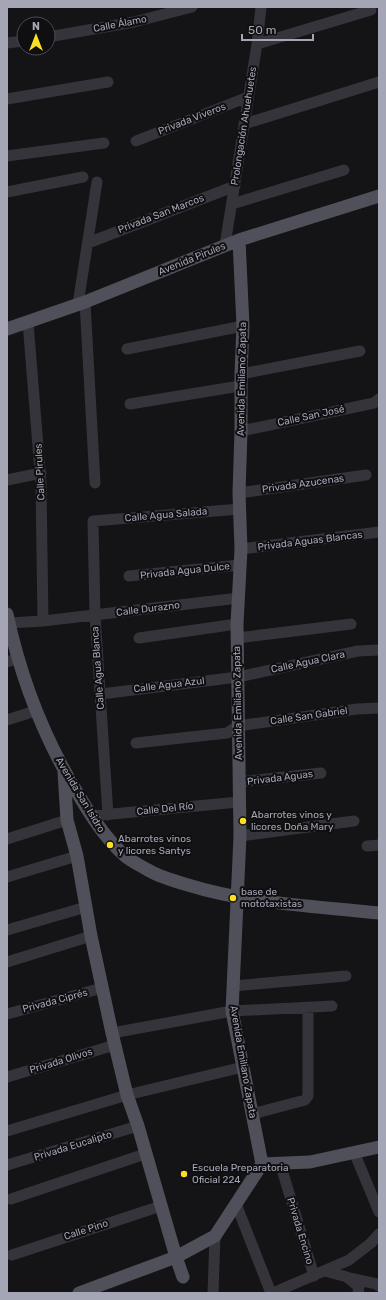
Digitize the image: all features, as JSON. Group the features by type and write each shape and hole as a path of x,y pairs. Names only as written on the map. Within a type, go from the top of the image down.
{"main road":[{"name":"Avenida Pirules","path":"7,329 82,303 225,245 379,196"},
{"name":"Avenida Emiliano Zapata","path":"239,240 243,326 241,380 242,431 239,494 241,549 237,624 240,836 232,1011 262,1164"},
{"name":"Avenida San Isidro","path":"8,619 13,660 35,711 64,771 105,836 126,857 149,871 174,881 237,898 379,913"},
{"path":"64,771 66,820 77,856 91,936 127,1095 138,1126 145,1154 183,1277"},
{"path":"79,1293 176,1257 215,1236 262,1164 310,1162 379,1147"}],"street":[{"name":"Calle Álamo","path":"56,36 134,22 192,7"},
{"name":"Prolongación Ahuehuetes","path":"225,245 257,44 261,7"},
{"path":"257,44 371,10"},
{"path":"7,99 108,82"},
{"path":"244,124 379,82"},
{"name":"Privada Viveros","path":"136,141 248,97"},
{"path":"7,156 104,142"},
{"path":"232,204 344,170"},
{"path":"7,192 83,177"},
{"path":"96,483 82,303 88,243 97,182"},
{"name":"Privada San Marcos","path":"88,243 234,186"},
{"name":"Calle Pirules","path":"28,322 40,473 43,622"},
{"path":"127,349 243,326"},
{"path":"130,404 241,380 360,351"},
{"name":"Calle San José","path":"242,431 374,403 379,399"},
{"path":"7,480 40,473"},
{"name":"Privada Azucenas","path":"239,494 366,476"},
{"name":"Calle Agua Salada","path":"93,520 240,509"},
{"name":"Calle Agua Blanca","path":"93,520 95,615 108,815"},
{"name":"Privada Aguas Blancas","path":"241,549 379,532"},
{"name":"Privada Agua Dulce","path":"129,576 240,565"},
{"name":"Calle Durazno","path":"8,619 43,622 238,598"},
{"path":"139,638 237,624"},
{"path":"237,638 351,624"},
{"name":"Calle Agua Clara","path":"238,677 358,651 379,650"},
{"name":"Calle Agua Azul","path":"101,694 238,677"},
{"name":"Calle San Gabriel","path":"136,743 227,733 238,726 357,709 379,708"},
{"path":"7,720 35,711"},
{"name":"Privada Aguas","path":"239,782 321,773"},
{"name":"Calle Del Río","path":"91,816 239,802"},
{"path":"7,839 66,820"},
{"path":"240,836 354,821"},
{"path":"367,846 379,845"},
{"path":"7,877 77,856"},
{"path":"7,930 86,906"},
{"path":"7,962 91,936"},
{"path":"233,986 346,976"},
{"name":"Privada Ciprés","path":"7,1014 102,988"},
{"name":"Privada Olivos","path":"7,1077 114,1039 232,1011 332,1006"},
{"path":"252,1114 305,1100 308,1096 308,1008"},
{"path":"7,1130 127,1095 243,1067"},
{"name":"Privada Eucalipto","path":"7,1165 138,1126"},
{"path":"354,1152 379,1212"},
{"path":"11,1199 145,1154"},
{"name":"Privada Encino","path":"280,1163 314,1276"},
{"path":"236,1204 272,1293 349,1260 371,1243 379,1234"},
{"name":"Calle Pino","path":"12,1255 161,1206"},
{"path":"213,1293 215,1236"},
{"path":"325,1271 377,1284 379,1286"},
{"path":"347,1277 359,1286 358,1293"}],"place":[{"name":"Abarrotes vinos y licores Doña Mary","path":"243,821"},
{"name":"Abarrotes vinos y licores Santys","path":"110,845"},
{"name":"base de mototaxistas","path":"233,898"},
{"name":"Escuela Preparatoria Oficial 224","path":"184,1174"}]}
